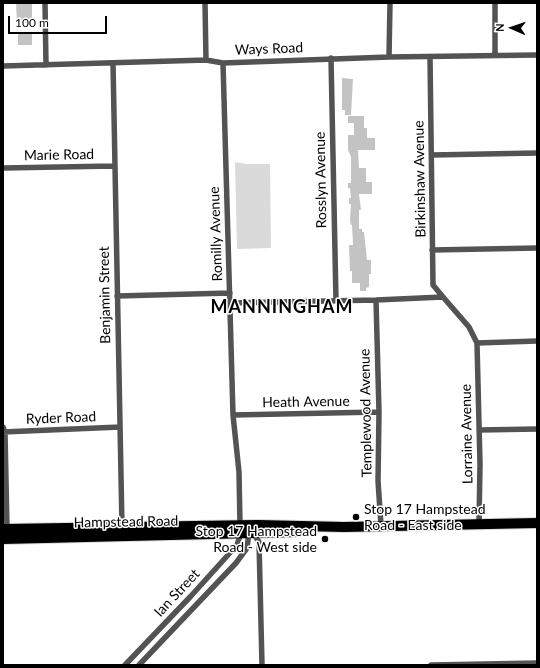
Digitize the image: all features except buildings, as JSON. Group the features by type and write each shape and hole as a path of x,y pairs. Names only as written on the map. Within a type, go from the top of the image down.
{"highway":[{"name":"Hampstead Road","path":"5,534 248,530 381,525 537,523"}],"street":[{"path":"45,3 46,65"},
{"path":"205,3 206,60"},
{"path":"389,57 390,3"},
{"path":"495,3 495,55"},
{"name":"Ways Road","path":"3,66 206,60 223,63 331,58 537,55"},
{"name":"Birkinshaw Avenue","path":"430,57 433,285 469,327 477,343"},
{"name":"Rosslyn Avenue","path":"331,58 336,301"},
{"name":"Benjamin Street","path":"113,63 122,532"},
{"name":"Romilly Avenue","path":"223,63 233,415 239,472 248,530"},
{"path":"432,155 537,153"},
{"name":"Marie Road","path":"3,168 115,166"},
{"path":"432,250 537,248"},
{"path":"118,296 230,293"},
{"path":"230,303 443,297"},
{"name":"Templewood Avenue","path":"376,300 379,412 378,469 381,525"},
{"path":"477,343 537,341"},
{"name":"Lorraine Avenue","path":"477,343 480,464 479,524"},
{"name":"Heath Avenue","path":"233,415 379,412"},
{"name":"Ryder Road","path":"4,430 120,428"},
{"path":"479,430 537,429"},
{"path":"4,430 5,534"},
{"path":"248,530 259,542 262,665"},
{"name":"Ian Street","path":"124,665 191,596 237,545 248,530"},
{"name":"Ian Street","path":"139,665 236,563 247,548 248,530"},
{"path":"431,665 537,663"}],"shaded area":[{"path":"235,162 247,164 270,164 271,248 237,249"}],"place":[{"name":"Stop 17 Hampstead Road - East side","path":"356,517"},
{"name":"Stop 17 Hampstead Road - West side","path":"325,539"}],"district":[{"name":"MANNINGHAM","path":"282,307"}]}
